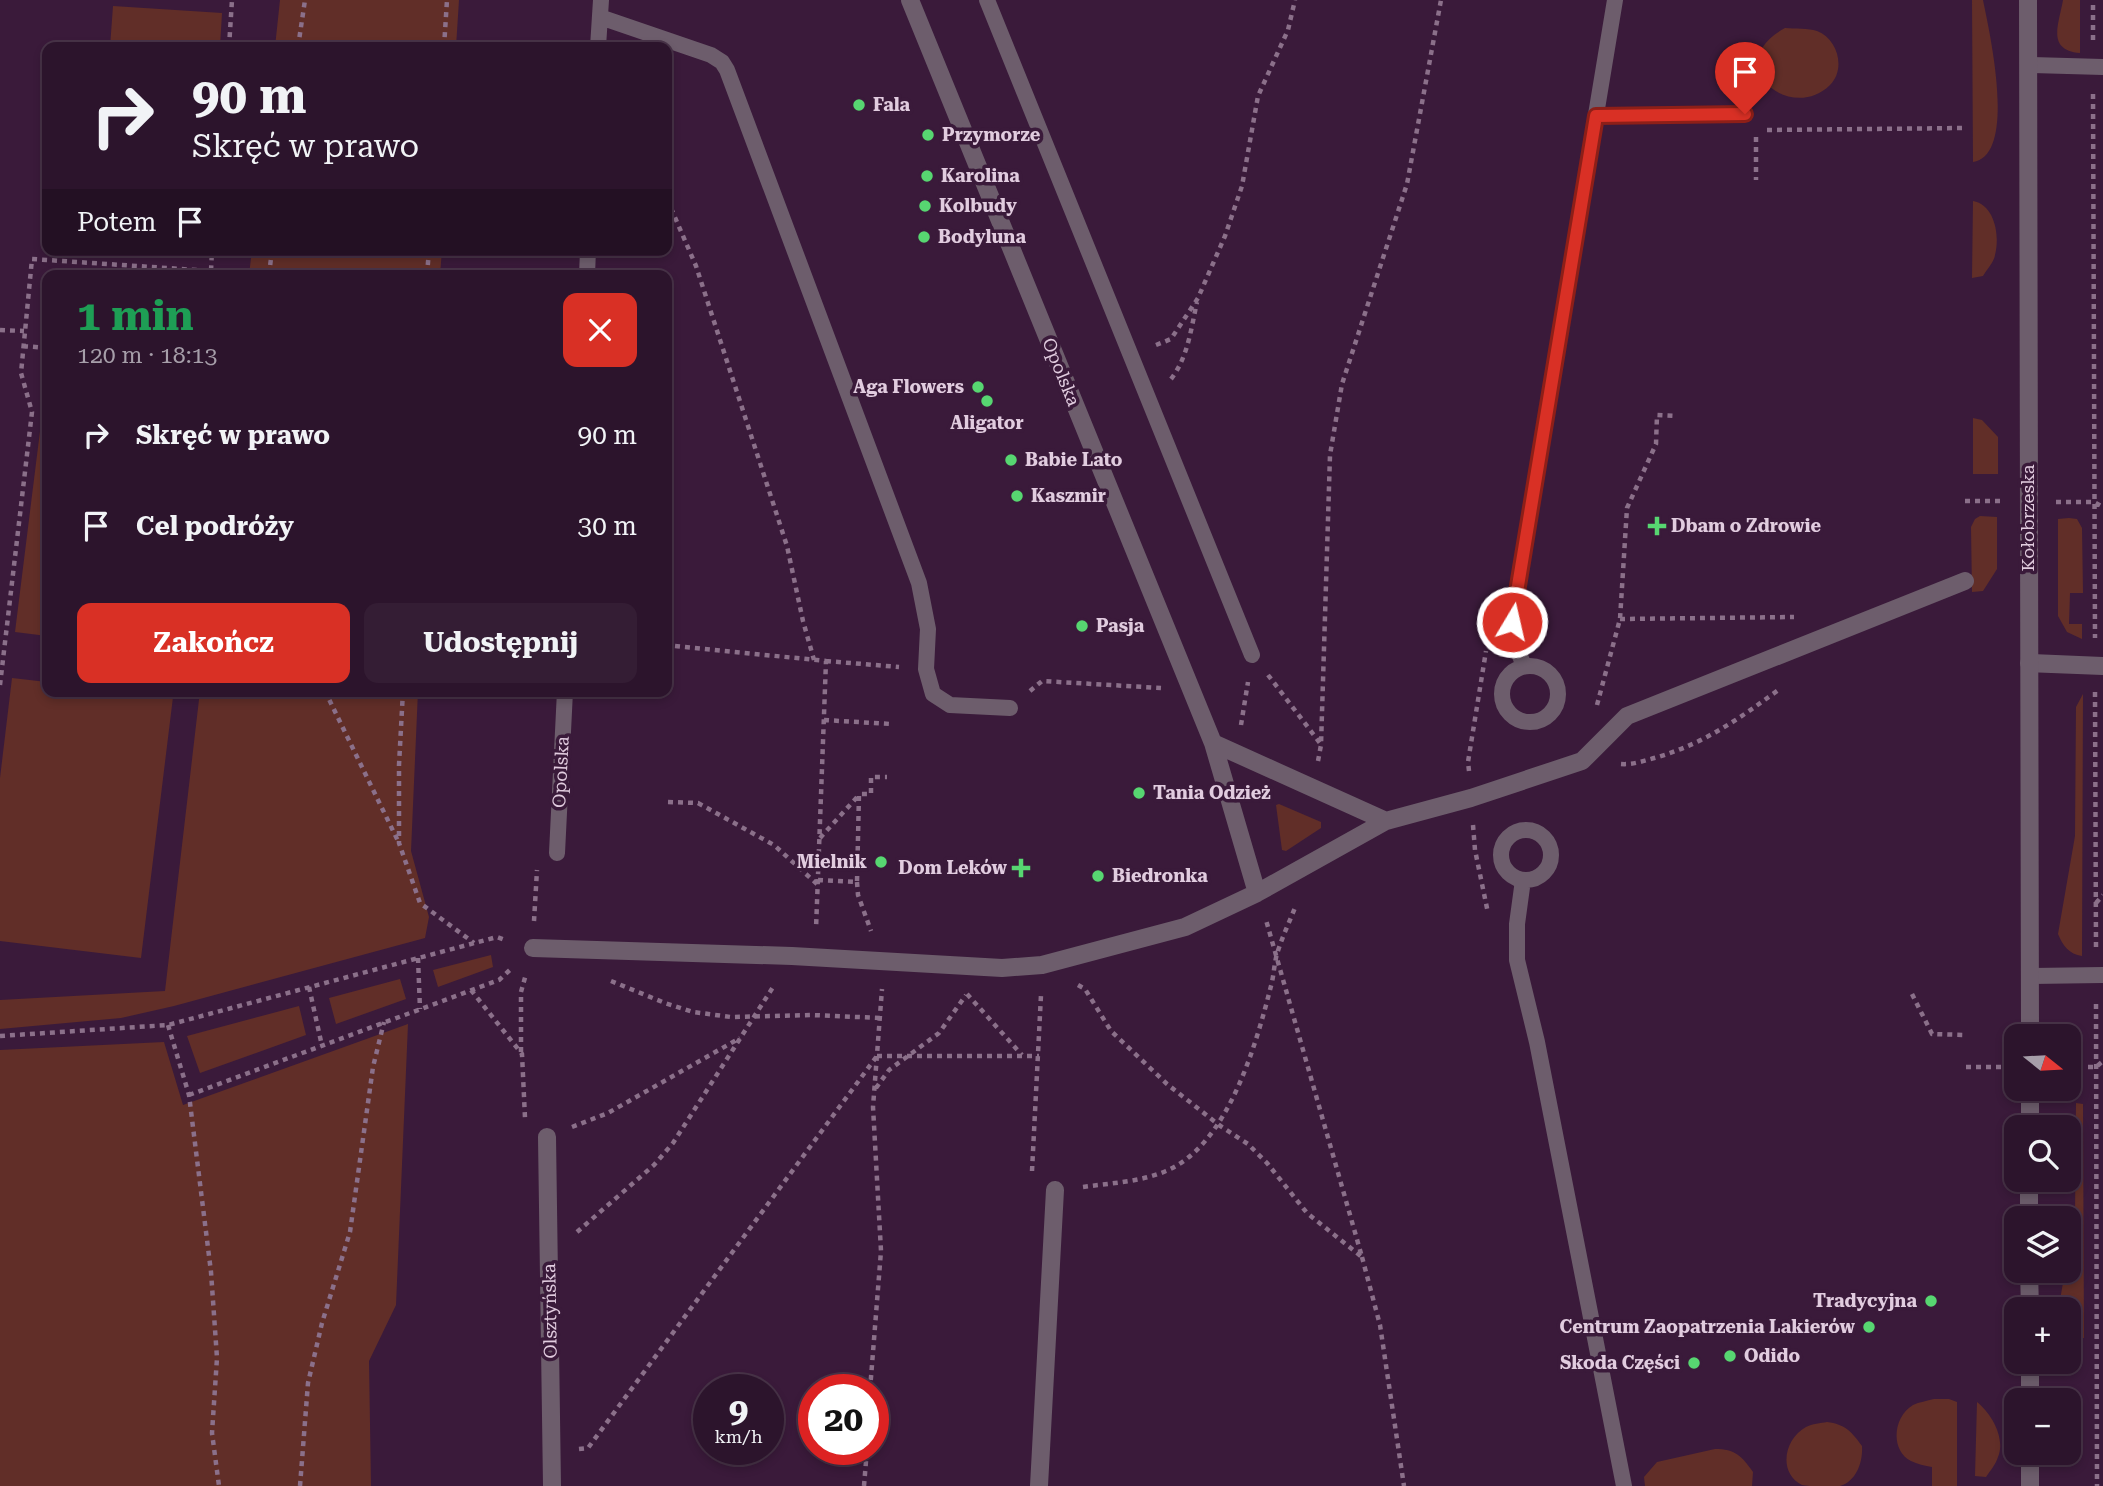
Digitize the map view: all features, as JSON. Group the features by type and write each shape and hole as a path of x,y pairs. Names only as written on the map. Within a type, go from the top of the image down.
{"street":[{"name":"Opolska","path":"911,0 1213,743 1257,892"},
{"name":"Kołobrzeska","path":"2028,0 2030,1024"},
{"path":"533,948 792,956 1002,968 1042,965 1185,927 1257,892 1386,821 1471,798 1582,761 1627,716 1965,581"},
{"path":"2029,663 2099,666"},
{"path":"1213,743 1386,821"},
{"name":"Olsztyńska","path":"547,1137 552,1486"},
{"path":"1039,1486 1055,1190"},
{"path":"2030,1465 2030,1486"}],"lane":[{"path":"598,42 601,0"},
{"path":"987,0 1252,655"},
{"path":"1524,666 1516,646 1512,622 1615,0"},
{"path":"600,17 711,55 722,62 732,79 919,583 928,629 926,669 933,694 950,705 1010,708"},
{"path":"2028,65 2098,67"},
{"path":"1596,116 1745,114"},
{"name":"Opolska","path":"557,853 565,697"},
{"path":"1523,880 1517,923 1517,960 1536,1042 1624,1486"},
{"path":"2030,976 2099,975"}],"path":[{"path":"229,42 232,0"},
{"path":"299,42 305,0"},
{"path":"444,42 447,0"},
{"path":"1132,356 1171,339 1198,298 1225,236 1242,186 1258,96 1288,30 1295,0"},
{"path":"1313,788 1321,745 1329,455 1342,384 1407,184 1441,0"},
{"path":"2093,0 2098,67 2094,502 2099,666 2096,903 2099,975 2096,1067 2098,1486"},
{"path":"1930,128 1965,128"},
{"path":"1756,130 1756,180"},
{"path":"672,210 696,265 783,534 814,660"},
{"path":"0,684 32,412 21,373 32,259 196,270"},
{"path":"1151,403 1179,368 1187,348 1198,298"},
{"path":"0,330 24,331"},
{"path":"23,346 42,348"},
{"path":"11,372 21,373"},
{"path":"1595,709 1620,619 1627,508 1656,444 1657,415 1676,416"},
{"path":"2094,502 2103,507"},
{"path":"1620,619 1797,617"},
{"path":"676,646 926,669"},
{"path":"1252,655 1321,745"},
{"path":"1236,753 1252,655"},
{"path":"815,958 826,661"},
{"path":"1010,708 1042,681 1190,689"},
{"path":"1582,761 1631,765 1687,748 1727,727 1781,688"},
{"path":"328,697 399,843 420,903 474,944"},
{"path":"399,843 399,765 404,697"},
{"path":"824,720 891,724"},
{"path":"820,839 859,794 871,794 871,777 887,778"},
{"path":"859,794 858,895 862,911 885,962 873,1107 881,1251 871,1374"},
{"path":"668,802 698,803 774,845 818,883 857,882"},
{"path":"1055,1190 1132,1181 1168,1170 1201,1147 1219,1125 1248,1062 1277,955 1313,861"},
{"path":"1257,892 1380,1325 1404,1486"},
{"path":"2096,903 2103,895"},
{"path":"0,1037 168,1025 497,937"},
{"path":"549,1251 584,1228 654,1165 673,1143 792,956"},
{"path":"418,958 420,1009"},
{"path":"1042,965 1085,989 1111,1031 1167,1084 1248,1144 1307,1213 1362,1257"},
{"path":"605,978 693,1012 731,1017 755,1015 880,1018"},
{"path":"189,1095 499,979"},
{"path":"309,987 322,1046"},
{"path":"521,992 522,1054"},
{"path":"874,1091 889,1070 939,1033 966,993 1022,1055"},
{"path":"1912,994 1931,1034 1966,1035"},
{"path":"300,1486 307,1384 322,1323 350,1232 373,1067 384,1022"},
{"path":"168,1025 189,1095 211,1272 217,1358 212,1433 219,1486"},
{"path":"547,1137 608,1113 740,1038"},
{"path":"877,1056 1039,1056"},
{"path":"588,1448 877,1056"},
{"path":"2081,1067 2096,1067 2103,1061"},
{"path":"1966,1067 2004,1067"},
{"path":"2097,1459 2103,1464"},
{"path":"864,1486 866,1465"}],"shaded area":[{"path":"280,0 459,0 456,42 276,42"},
{"path":"1972,0 1983,0 1994,63 1998,116 1994,138 1987,154 1973,162"},
{"path":"2063,0 2080,0 2080,53 2062,47 2059,41 2057,34"},
{"path":"113,6 222,13 220,42 110,42"},
{"path":"1785,28 1817,31 1835,47 1838,71 1835,78 1830,85 1814,95 1797,98 1781,94 1768,85 1760,73 1758,58 1766,43"},
{"path":"1973,201 1986,208 1991,215 1997,239 1992,263 1983,276 1972,278"},
{"path":"251,256 442,256 440,270 250,270"},
{"path":"42,415 42,635 15,632"},
{"path":"1973,418 1982,420 1998,437 1998,474 1973,474"},
{"path":"1980,516 1997,517 1997,569 1983,591 1972,592 1971,527"},
{"path":"2058,519 2077,519 2082,528 2083,593 2070,593 2069,624 2082,624 2082,639 2067,632 2058,616"},
{"path":"12,678 42,681 42,697 173,697 141,958 0,941 0,778"},
{"path":"2083,694 2082,956 2067,949 2058,934 2075,836 2076,707"},
{"path":"199,697 418,697 411,851 429,917 425,938 121,1018 0,1029 0,1000 165,991"},
{"path":"1276,805 1321,822 1321,828 1286,851 1282,850"},
{"path":"491,955 493,967 438,987 433,970"},
{"path":"400,979 406,999 336,1024 329,998"},
{"path":"299,1006 306,1035 200,1073 187,1036"},
{"path":"408,1024 396,1305 369,1361 371,1486 0,1486 0,1050 164,1042 183,1105"},
{"path":"2076,1103 2083,1104 2084,1338 2081,1338 2081,1297 2061,1297 2063,1283 2081,1283 2081,1206 2075,1206 2075,1192 2081,1192 2081,1115 2076,1115"},
{"path":"1934,1399 1957,1402 1957,1486 1932,1486 1932,1467 1921,1465 1904,1456 1897,1442 1898,1425 1906,1410 1915,1404"},
{"path":"1977,1402 1992,1419 2000,1442 1997,1460 1986,1477 1975,1476"},
{"path":"1827,1422 1848,1430 1862,1446 1858,1470 1851,1480 1840,1486 1802,1485 1789,1472 1789,1447 1793,1439 1806,1427"},
{"path":"1715,1449 1728,1450 1741,1458 1753,1472 1752,1486 1645,1486 1644,1477 1657,1462"}],"place":[{"name":"Fala","path":"859,105"},
{"name":"Przymorze","path":"928,135"},
{"name":"Karolina","path":"927,176"},
{"name":"Kolbudy","path":"925,206"},
{"name":"Bodyluna","path":"924,237"},
{"name":"Aga Flowers","path":"978,387"},
{"name":"Aligator","path":"987,401"},
{"name":"Babie Lato","path":"1011,460"},
{"name":"Kaszmir","path":"1017,496"},
{"name":"Dbam o Zdrowie","path":"1657,526"},
{"name":"Pasja","path":"1082,626"},
{"name":"Tania Odzież","path":"1139,793"},
{"name":"Mielnik","path":"881,862"},
{"name":"Dom Leków","path":"1021,868"},
{"name":"Biedronka","path":"1098,876"},
{"name":"Tradycyjna","path":"1931,1301"},
{"name":"Centrum Zaopatrzenia Lakierów","path":"1869,1327"},
{"name":"Odido","path":"1730,1356"},
{"name":"Skoda Części","path":"1694,1363"}],"route":[{"path":"1512,622 1596,116 1745,114"}]}
